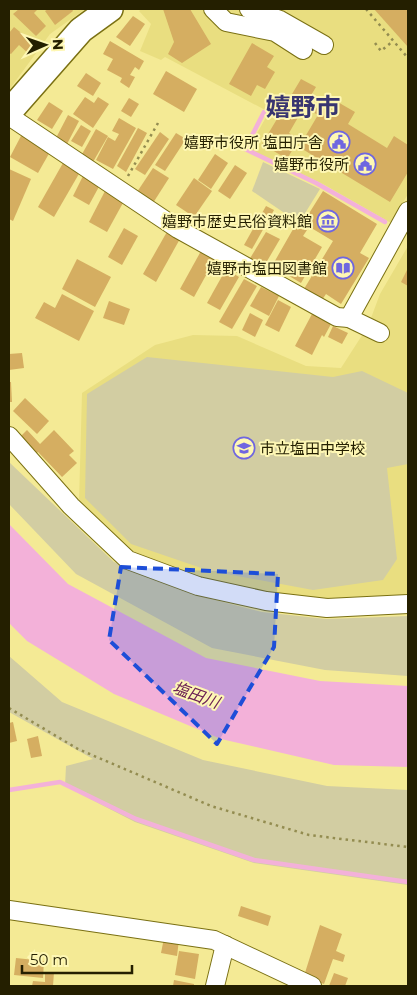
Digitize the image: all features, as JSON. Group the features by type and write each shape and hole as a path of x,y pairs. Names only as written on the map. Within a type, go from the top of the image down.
{"highway":[{"path":"9,112 81,30 110,9"}],"street":[{"path":"213,9 226,22 275,32 303,50"},
{"path":"249,9 280,20 324,45"},
{"path":"9,116 178,229 337,317 349,318 380,332"},
{"path":"349,318 408,211"},
{"path":"9,436 71,506 128,560 198,586 266,601 327,608 379,608 408,604"},
{"path":"9,910 214,940 312,986"},
{"path":"215,986 226,945"}],"path":[{"path":"366,9 408,58"},
{"path":"375,44 381,51 393,41"},
{"path":"120,190 158,123"},
{"path":"9,708 78,749 211,806 309,835 408,847"}],"highlighted area":[{"path":"121,567 278,574 274,647 217,744 109,640"}],"shaded area":[{"path":"9,9 85,9 50,34 9,90"},
{"path":"142,9 408,9 408,194 391,223 323,184 248,149 269,112 165,57 161,60 140,51 151,24 139,11"},
{"path":"263,162 320,189 299,223 252,191"},
{"name":"市立塩田中学校","path":"408,246 408,598 329,600 268,592 206,580 130,551 79,502 82,393 155,345 193,335 237,336 306,366 341,368 368,326 380,294"},
{"name":"市立塩田中学校","path":"147,357 333,377 362,371 408,393 408,464 387,468 397,559 383,580 313,590 210,571 131,544 85,498 87,394"},
{"path":"9,462 114,562 192,594 262,612 326,619 408,616 408,676 325,670 212,648 76,574 9,504"},
{"path":"9,656 62,702 203,760 327,786 408,790 408,885 254,863 135,822 65,786 66,766 93,759 9,712"}],"water":[{"name":"塩田川","path":"9,524 68,584 206,658 320,681 408,686 408,767 334,765 221,739 114,694 27,641 9,623"}],"building":[{"path":"19,9 38,9 34,13 46,26 36,36 13,14"},
{"path":"48,9 72,9 73,11 55,25 45,11"},
{"path":"163,9 190,9 211,44 182,63 168,54 174,42"},
{"path":"374,9 408,9 408,47"},
{"path":"133,16 145,24 130,46 116,37"},
{"path":"14,27 36,45 29,54 19,45 11,54 9,53 9,33"},
{"path":"110,41 144,61 139,70 135,67 130,75 135,77 129,88 120,82 122,78 107,70 113,59 103,54"},
{"path":"252,43 274,56 267,67 275,72 265,89 257,85 251,96 229,84"},
{"path":"166,71 197,89 184,112 153,94"},
{"path":"86,73 101,83 93,96 77,86"},
{"name":"嬉野市役所 塩田庁舎","path":"301,79 316,87 307,102 321,111 329,97 355,112 348,124 387,148 394,136 408,145 408,172 390,202 299,147 318,115 304,107 289,133 299,139 287,159 262,144"},
{"path":"85,97 94,103 98,97 109,104 93,128 73,114"},
{"path":"129,98 139,104 131,117 121,111"},
{"path":"49,102 63,111 52,129 37,120"},
{"path":"68,115 79,121 67,144 56,138"},
{"path":"119,118 136,128 113,169 96,160 108,137 115,141 119,134 112,131"},
{"path":"81,125 91,131 82,147 71,141"},
{"path":"138,128 147,133 126,172 117,166"},
{"path":"96,129 108,136 93,162 81,156"},
{"path":"160,132 169,139 145,175 135,169"},
{"path":"176,133 186,139 165,171 155,165"},
{"path":"22,134 51,150 38,173 10,157"},
{"path":"215,154 228,163 211,189 198,180"},
{"path":"63,163 80,172 54,217 38,207"},
{"path":"235,165 247,173 230,199 218,191"},
{"path":"153,168 169,178 153,203 137,192"},
{"path":"9,169 31,179 13,221 9,219"},
{"path":"84,174 101,183 89,205 73,196"},
{"path":"194,178 212,191 194,217 176,205"},
{"path":"105,191 124,201 107,232 89,222"},
{"path":"323,191 377,224 360,253 369,258 341,304 326,294 322,300 304,289 333,241 303,223"},
{"path":"266,206 274,210 252,249 244,245"},
{"path":"296,224 307,230 303,236 322,247 301,283 272,266"},
{"path":"124,228 138,236 122,265 108,257"},
{"path":"168,230 181,237 156,282 143,274"},
{"path":"266,232 280,239 263,268 249,260"},
{"path":"201,251 215,259 194,297 180,289"},
{"path":"77,259 111,277 95,307 62,289"},
{"path":"408,268 408,286 401,282"},
{"path":"226,269 239,277 220,310 207,303"},
{"path":"244,279 257,286 232,329 219,322"},
{"path":"261,287 279,296 269,316 250,306"},
{"path":"62,294 94,311 79,341 35,318 44,302 55,308"},
{"path":"278,300 291,307 279,332 265,325"},
{"path":"109,301 130,309 124,325 103,318"},
{"path":"250,313 263,320 255,337 242,330"},
{"path":"312,314 331,324 324,337 322,335 312,355 295,346"},
{"path":"333,326 348,333 342,344 328,337"},
{"path":"22,353 24,368 9,370 9,354"},
{"path":"9,382 11,382 12,402 9,402"},
{"path":"25,398 49,421 37,434 13,411"},
{"path":"27,430 40,444 54,430 74,451 69,455 77,463 62,477 38,452 35,455 19,438"},
{"path":"13,722 17,741 9,743 9,723"},
{"path":"38,736 42,756 31,758 27,739"},
{"path":"241,906 271,916 268,926 238,916"},
{"path":"320,925 342,934 336,951 345,955 343,962 333,959 324,984 304,976"},
{"path":"164,938 179,940 177,956 161,953"},
{"path":"179,951 199,954 195,979 175,975"},
{"path":"16,958 44,961 43,978 14,975"},
{"path":"45,972 54,972 53,986 32,986 33,981 45,982"},
{"path":"334,973 348,978 345,986 329,986"},
{"path":"174,980 194,984 194,986 173,986"}],"waterway":[{"path":"264,112 245,149 316,183 385,222"},
{"path":"9,790 60,782 136,819 254,860 408,882"}],"place":[{"name":"嬉野市役所 塩田庁舎","path":"339,142"},
{"name":"嬉野市役所","path":"365,164"},
{"name":"嬉野市歴史民俗資料館","path":"328,221"},
{"name":"嬉野市塩田図書館","path":"343,268"},
{"name":"市立塩田中学校","path":"244,448"}],"district":[{"name":"嬉野市","path":"303,107"}]}
